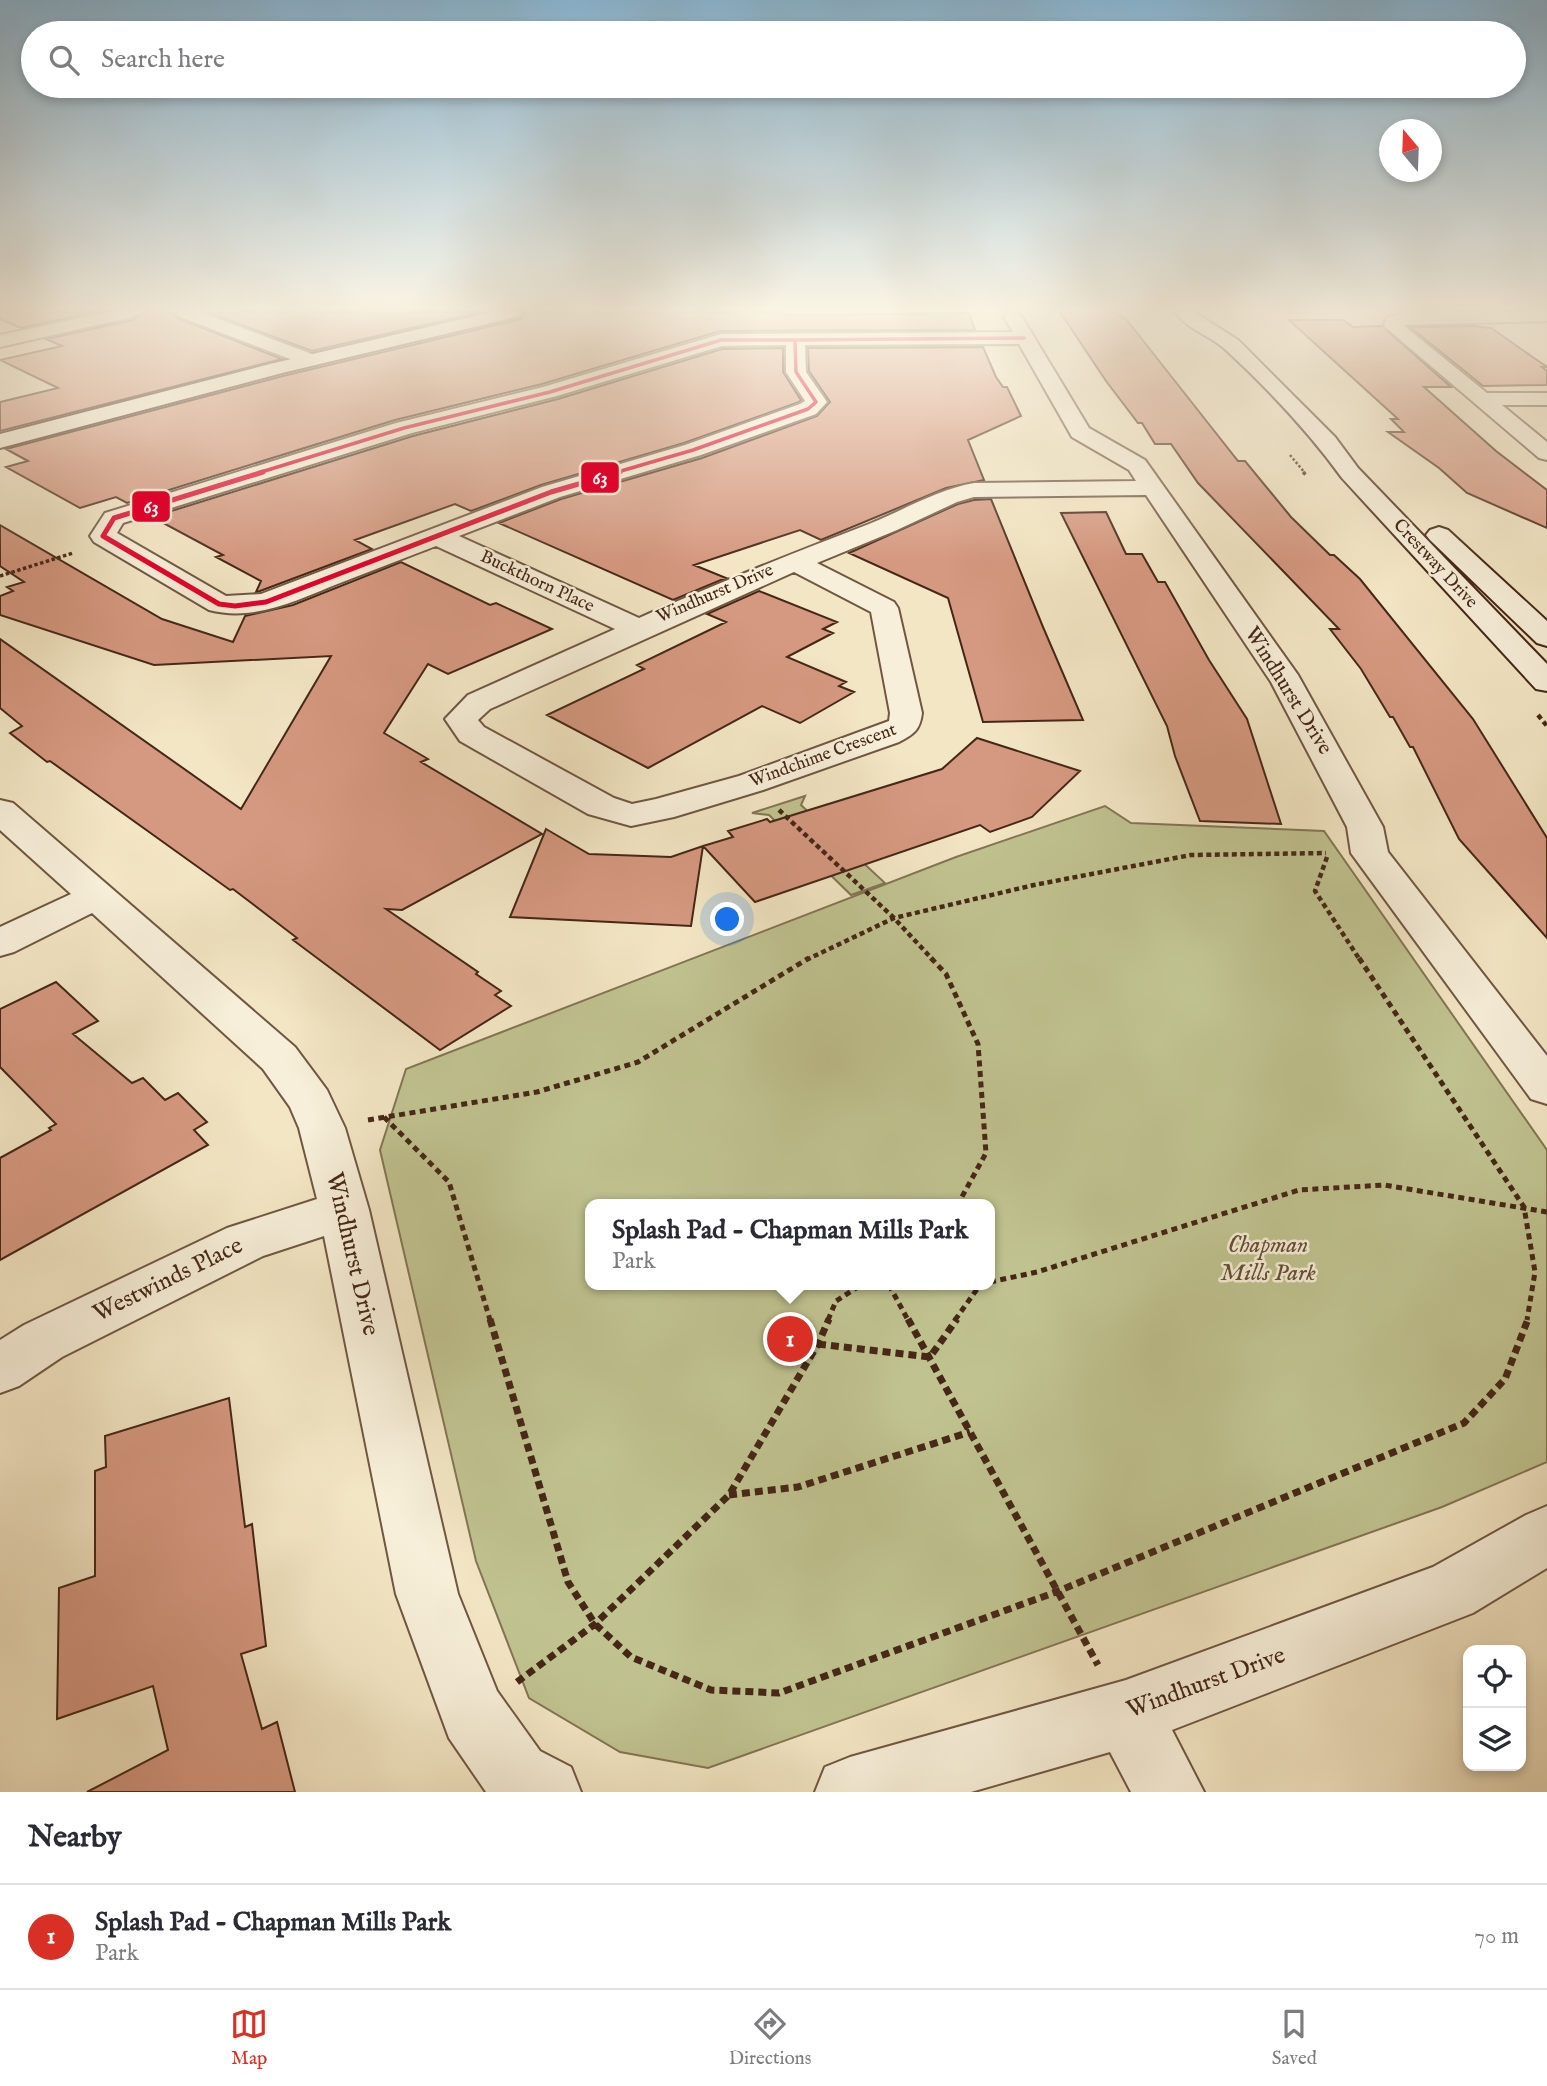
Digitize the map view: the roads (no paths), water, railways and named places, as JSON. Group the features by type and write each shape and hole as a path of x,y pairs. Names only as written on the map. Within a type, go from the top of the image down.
{"street":[{"path":"0,441 174,396"},
{"path":"535,396 404,428 114,518 103,536 219,604 235,606 266,602 551,492 693,450 808,409 816,402 812,396"},
{"name":"Windhurst Drive","path":"1058,396 1080,432 1137,465 1301,705 1365,827 1370,853 1547,1088"},
{"name":"Crestway Drive","path":"1282,396 1327,442 1350,473 1543,673"},
{"path":"1479,396 1547,453"},
{"path":"1483,399 1547,399"},
{"name":"Crestway Drive","path":"1327,442 1368,472 1547,637"},
{"path":"793,561 888,526 962,491 1152,488"},
{"name":"Buckthorn Place","path":"436,536 638,628"},
{"name":"Windhurst Drive","path":"638,628 793,561"},
{"name":"Windchime Crescent","path":"638,628 479,702 461,719 472,734 601,806 631,815 751,783 887,735 904,726 906,713 884,608 793,561"},
{"name":"Windhurst Drive","path":"0,811 279,1058 311,1102 322,1128 344,1210 427,1594 473,1714 520,1786"},
{"path":"0,943 97,896"},
{"name":"Westwinds Place","path":"0,1369 43,1341 245,1242 344,1210"},
{"name":"Windhurst Drive","path":"850,1792 1126,1714 1451,1591 1547,1535"},
{"path":"1126,1714 1169,1792"}],"place":[{"name":"Splash Pad - Chapman Mills Park","path":"790,1339"}],"park label":[{"name":"Chapman Mills Park","path":"1268,1259"}]}
